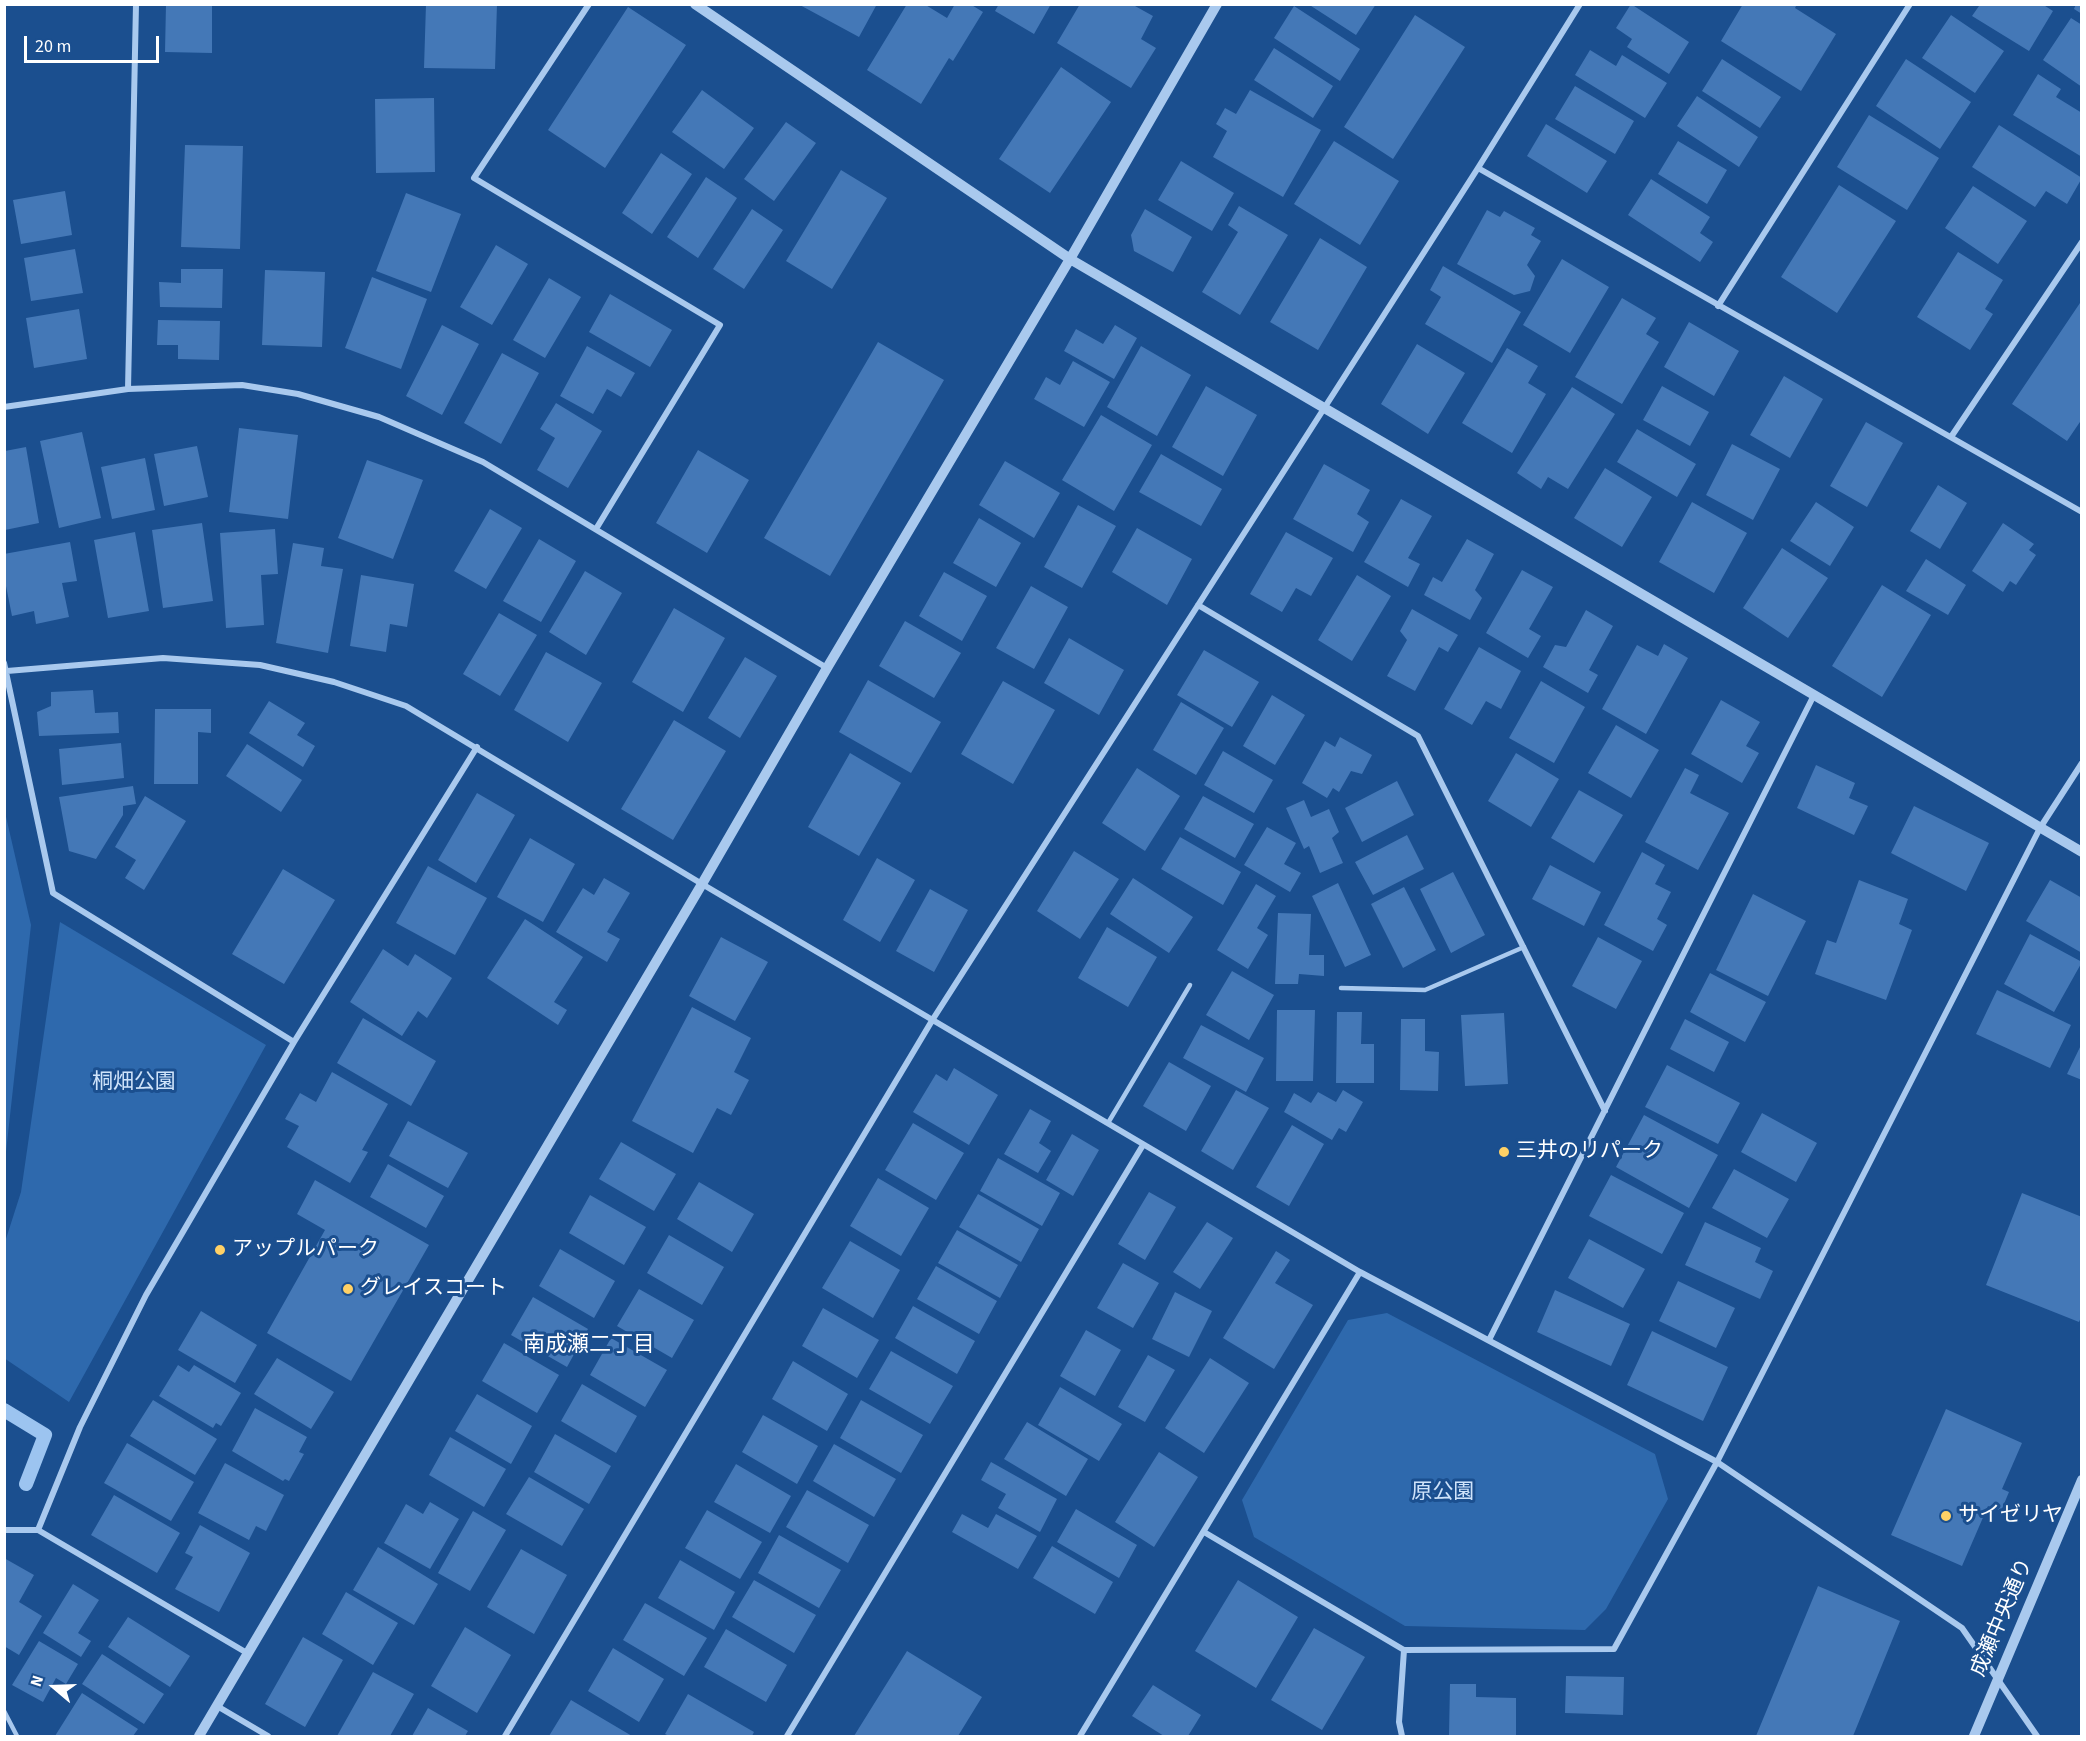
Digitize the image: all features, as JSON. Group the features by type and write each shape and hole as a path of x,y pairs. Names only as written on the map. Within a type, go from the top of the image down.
{"street":[{"path":"128,389 136,4"},
{"path":"589,4 474,178 720,325 596,529"},
{"path":"695,4 1070,259 2082,852"},
{"path":"505,1737 933,1019 1478,168 1580,4"},
{"path":"1718,306 1910,4"},
{"path":"199,1737 1070,259 1216,5"},
{"path":"1478,168 2082,512"},
{"path":"1951,437 2082,242"},
{"path":"4,407 128,389 242,385 298,394 379,417 483,462 827,668"},
{"path":"1198,605 1418,736 1605,1111"},
{"path":"7,671 163,658 260,665 334,682 406,706 702,884 1360,1272 1717,1462 1962,1628 2037,1737"},
{"path":"4,663 52,893 294,1042"},
{"path":"1489,1340 1814,695"},
{"path":"38,1530 80,1427 146,1295 294,1042 477,747"},
{"path":"1204,1532 1404,1650 1614,1649 1717,1462 2040,828 2082,763"},
{"path":"787,1737 1143,1144"},
{"path":"1080,1737 1360,1272"},
{"name":"成瀬中央通り","path":"1974,1737 2082,1480"},
{"path":"4,1530 38,1530 247,1653"},
{"path":"1402,1737 1399,1722 1404,1650"},
{"path":"216,1706 268,1737"}],"lane":[{"path":"1341,988 1425,990 1524,947"},
{"path":"1108,1123 1190,985"},
{"path":"4,1711 17,1737"}],"green space":[{"path":"4,808 31,925 5,1161 4,1161"},
{"name":"桐畑公園","path":"60,922 266,1045 69,1402 4,1358 5,1242 21,1192"},
{"name":"原公園","path":"1387,1313 1655,1454 1668,1499 1606,1609 1585,1630 1405,1626 1254,1537 1242,1500 1348,1320"}],"building":[{"path":"166,4 212,4 212,53 165,52"},
{"path":"426,4 497,4 495,69 424,68"},
{"path":"798,4 877,4 859,37"},
{"path":"907,4 924,4 947,18 955,4 970,4 983,12 953,61 949,58 921,104 867,70"},
{"path":"999,4 1051,4 1034,34 995,11"},
{"path":"1080,4 1135,4 1153,16 1141,39 1156,48 1131,88 1057,43"},
{"path":"1308,4 1376,4 1356,35"},
{"path":"1631,4 1689,42 1669,74 1627,47 1632,39 1616,28"},
{"path":"1743,4 1797,4 1795,8 1836,34 1801,91 1721,41"},
{"path":"1977,4 2042,4 2053,11 2029,51 1972,16 1979,6"},
{"path":"2076,4 2082,4 2082,14 2074,9"},
{"path":"1294,6 1360,49 1340,81 1274,38"},
{"path":"628,7 686,45 605,168 548,130"},
{"path":"1415,15 1465,47 1393,159 1344,127"},
{"path":"1951,15 2004,51 1975,93 1922,58"},
{"path":"2071,18 2082,25 2082,87 2043,60"},
{"path":"1274,48 1333,86 1313,118 1254,80"},
{"path":"1590,50 1616,66 1622,55 1667,83 1645,118 1575,75"},
{"path":"1722,59 1781,97 1760,128 1702,91"},
{"path":"1906,59 1971,102 1940,149 1876,106"},
{"path":"1061,67 1111,102 1050,193 999,159"},
{"path":"2038,74 2061,89 2056,97 2082,113 2082,157 2013,115"},
{"path":"1575,86 1634,121 1615,154 1555,119"},
{"path":"702,90 754,128 724,169 672,132"},
{"path":"1250,90 1321,130 1283,197 1213,157 1227,131 1216,124 1225,108 1236,114"},
{"path":"1697,96 1758,137 1739,167 1677,126"},
{"path":"434,98 435,172 376,173 375,99"},
{"path":"1869,115 1939,158 1907,210 1837,167"},
{"path":"786,122 816,143 774,201 744,179"},
{"path":"1546,124 1607,161 1587,193 1527,156"},
{"path":"1999,125 2082,178 2067,204 2046,191 2035,207 1972,167"},
{"path":"1334,141 1399,181 1360,245 1294,204"},
{"path":"1678,141 1727,170 1707,204 1658,174"},
{"path":"185,145 243,146 240,249 181,247"},
{"path":"661,153 692,174 652,234 622,213"},
{"path":"1181,161 1234,193 1212,231 1158,200"},
{"path":"841,170 887,198 832,289 786,261"},
{"path":"706,177 737,198 698,258 667,237"},
{"path":"1651,179 1710,217 1700,233 1713,242 1700,262 1628,215"},
{"path":"1839,185 1896,221 1837,313 1781,277"},
{"path":"1973,186 2027,221 1998,264 1945,228"},
{"path":"65,191 72,235 21,244 13,200"},
{"path":"406,193 461,214 431,292 376,271"},
{"path":"1239,206 1288,235 1240,315 1202,292 1238,232 1228,225"},
{"path":"752,209 783,230 744,289 713,269"},
{"path":"1145,209 1192,237 1173,272 1134,251 1131,235"},
{"path":"1487,210 1500,217 1504,211 1535,228 1531,235 1541,241 1527,265 1535,276 1530,291 1514,295 1457,264"},
{"path":"1320,238 1367,267 1318,350 1270,322"},
{"path":"496,245 528,264 492,325 460,307"},
{"path":"75,249 83,293 31,301 24,258"},
{"path":"1958,252 2003,280 1985,309 1993,314 1970,350 1917,317"},
{"path":"1562,259 1609,287 1570,353 1523,325"},
{"path":"1443,266 1521,312 1492,363 1425,324 1441,297 1430,290"},
{"path":"181,269 223,269 222,308 160,307 159,282 181,283"},
{"path":"265,270 325,272 322,347 262,345"},
{"path":"372,277 427,299 401,369 345,348"},
{"path":"549,278 581,297 545,358 513,340"},
{"path":"610,294 672,330 650,367 589,332"},
{"path":"1622,298 1656,318 1646,334 1659,342 1622,404 1575,377"},
{"path":"2082,300 2082,419 2067,441 2012,404"},
{"path":"79,309 87,359 34,368 26,318"},
{"path":"158,320 220,321 219,360 178,359 178,345 157,345"},
{"path":"1689,322 1739,351 1714,396 1664,367"},
{"path":"442,325 479,344 442,415 406,396"},
{"path":"1115,325 1137,338 1114,379 1064,351 1076,329 1103,344"},
{"path":"878,342 944,380 830,576 764,538"},
{"path":"1417,344 1465,373 1428,434 1381,404"},
{"path":"587,346 635,373 621,397 607,389 593,414 560,396"},
{"path":"1141,346 1191,375 1157,436 1107,407"},
{"path":"1507,348 1538,366 1528,383 1546,394 1512,453 1462,423"},
{"path":"502,353 539,373 501,444 464,423"},
{"path":"1073,361 1110,382 1084,427 1034,399 1046,377 1060,385"},
{"path":"1784,376 1823,399 1790,458 1750,435"},
{"path":"1206,386 1257,415 1223,476 1172,447"},
{"path":"1662,386 1709,412 1690,446 1643,420"},
{"path":"1572,387 1615,414 1568,489 1548,477 1541,489 1517,473"},
{"path":"556,403 602,431 568,488 537,470 555,438 540,429"},
{"path":"1101,415 1152,445 1114,511 1062,480"},
{"path":"1866,422 1903,443 1867,507 1830,486"},
{"path":"239,428 298,435 288,519 229,512"},
{"path":"1637,429 1696,464 1677,497 1617,462"},
{"path":"82,432 101,518 59,528 40,441"},
{"path":"1732,444 1780,469 1753,520 1706,495"},
{"path":"197,446 208,497 164,506 154,454"},
{"path":"26,447 39,523 5,530 5,451"},
{"path":"698,450 749,480 707,553 656,523"},
{"path":"1161,454 1222,489 1201,526 1139,492"},
{"path":"145,458 155,510 112,519 101,467"},
{"path":"367,460 423,480 393,559 338,538"},
{"path":"1005,461 1060,493 1034,538 979,505"},
{"path":"1324,464 1370,490 1357,514 1369,522 1353,552 1293,519"},
{"path":"1605,468 1652,497 1622,547 1574,518"},
{"path":"1938,485 1967,503 1940,549 1910,531"},
{"path":"1401,499 1432,516 1408,558 1420,564 1408,587 1364,562"},
{"path":"1692,502 1747,533 1714,593 1659,562"},
{"path":"1816,502 1854,527 1830,566 1790,541"},
{"path":"1078,505 1116,526 1082,588 1044,567"},
{"path":"490,509 522,528 486,589 454,571"},
{"path":"979,518 1021,543 996,587 953,563"},
{"path":"202,523 213,601 163,608 152,530"},
{"path":"2003,523 2034,544 2029,550 2036,555 2016,585 2010,581 2003,592 1972,571"},
{"path":"1137,528 1192,559 1167,605 1112,572"},
{"path":"275,529 278,574 261,575 264,625 226,628 220,533"},
{"path":"135,532 149,611 108,618 94,540"},
{"path":"1286,532 1333,558 1311,596 1296,588 1282,612 1250,594"},
{"path":"539,539 576,561 541,622 503,601"},
{"path":"1467,539 1494,554 1475,590 1482,598 1470,620 1424,595 1433,577 1442,582"},
{"path":"70,542 77,581 62,583 69,617 36,624 34,611 12,616 4,576 4,554"},
{"path":"293,543 324,548 321,566 343,569 328,653 276,643"},
{"path":"1782,548 1828,578 1788,638 1743,608"},
{"path":"1926,559 1966,585 1948,615 1906,591"},
{"path":"1522,570 1553,587 1529,629 1541,636 1528,658 1486,633"},
{"path":"585,571 622,593 586,655 549,632"},
{"path":"944,572 987,596 962,641 919,616"},
{"path":"361,575 414,584 407,627 390,624 386,652 350,646"},
{"path":"1357,575 1391,596 1352,661 1318,640"},
{"path":"1882,585 1931,615 1882,697 1832,666"},
{"path":"1031,586 1068,607 1034,669 996,648"},
{"path":"674,608 725,638 683,712 632,682"},
{"path":"1412,609 1458,635 1448,652 1439,647 1415,691 1387,676 1407,640 1400,631"},
{"path":"1586,610 1613,626 1589,670 1598,675 1588,693 1543,667 1555,645 1566,647"},
{"path":"499,613 537,635 500,696 463,674"},
{"path":"905,621 961,653 934,698 879,666"},
{"path":"1069,638 1124,670 1099,715 1044,683"},
{"path":"1664,644 1688,658 1646,734 1602,709 1637,645 1658,656"},
{"path":"1479,647 1521,671 1501,709 1486,701 1472,725 1444,709"},
{"path":"1204,650 1259,682 1232,727 1177,695"},
{"path":"546,652 602,683 568,742 514,710"},
{"path":"745,657 777,676 740,738 708,718"},
{"path":"868,680 941,722 911,773 839,732"},
{"path":"1003,681 1055,710 1013,784 961,754"},
{"path":"1541,681 1585,707 1554,763 1509,738"},
{"path":"93,690 95,713 118,712 119,733 39,736 37,712 51,706 51,692"},
{"path":"1272,695 1305,715 1275,765 1243,746"},
{"path":"1721,700 1760,722 1746,746 1759,753 1742,783 1691,754"},
{"path":"269,701 305,723 297,735 315,746 303,767 249,733"},
{"path":"1181,702 1224,728 1196,775 1153,750"},
{"path":"155,709 211,709 211,733 198,732 198,784 154,784"},
{"path":"674,720 726,751 673,840 621,809"},
{"path":"1616,725 1659,750 1631,798 1588,773"},
{"path":"1340,737 1372,755 1362,774 1351,771 1339,792 1333,788 1327,798 1302,783 1325,741 1335,747"},
{"path":"121,743 124,778 62,785 59,749"},
{"path":"247,744 302,780 281,812 226,776"},
{"path":"1223,751 1273,780 1254,813 1204,785"},
{"path":"850,753 901,783 859,856 808,827"},
{"path":"1516,753 1559,779 1531,827 1488,801"},
{"path":"1816,765 1855,783 1849,798 1868,806 1854,835 1797,808"},
{"path":"1137,768 1180,796 1145,851 1102,823"},
{"path":"1685,768 1699,775 1690,793 1729,813 1698,870 1645,842"},
{"path":"1397,781 1414,815 1362,842 1345,808"},
{"path":"133,786 136,804 123,806 123,815 96,859 69,851 59,797"},
{"path":"1579,790 1623,815 1594,863 1551,838"},
{"path":"477,793 515,815 476,883 438,860"},
{"path":"145,796 186,821 144,890 125,878 136,860 115,847"},
{"path":"1203,796 1254,824 1235,858 1184,829"},
{"path":"1304,800 1311,817 1329,809 1339,832 1332,838 1343,863 1320,873 1309,846 1304,849 1286,808"},
{"path":"1914,806 1989,843 1966,891 1891,853"},
{"path":"1267,827 1296,843 1284,864 1301,873 1290,892 1244,865"},
{"path":"1407,835 1424,869 1373,895 1355,862"},
{"path":"1180,837 1241,872 1223,905 1161,869"},
{"path":"530,838 575,864 543,922 497,897"},
{"path":"1074,851 1119,879 1080,939 1037,911"},
{"path":"1642,852 1665,865 1655,884 1671,892 1657,919 1667,925 1653,951 1604,925"},
{"path":"877,858 915,880 880,942 843,920"},
{"path":"1550,865 1601,892 1584,926 1532,899"},
{"path":"428,866 487,898 455,955 396,923"},
{"path":"283,869 335,900 284,984 232,954"},
{"path":"1453,872 1485,935 1451,953 1420,889"},
{"path":"604,878 630,893 607,932 620,939 607,962 556,932 583,888 594,895"},
{"path":"1133,878 1193,917 1169,953 1110,914"},
{"path":"1859,880 1908,899 1899,924 1912,930 1886,1000 1815,974 1827,940 1836,943"},
{"path":"2050,880 2082,898 2082,953 2026,921"},
{"path":"1338,883 1371,955 1345,967 1312,896"},
{"path":"1256,884 1276,896 1257,928 1268,935 1248,969 1217,950"},
{"path":"1404,887 1436,950 1403,968 1371,904"},
{"path":"930,889 968,910 934,972 896,951"},
{"path":"1753,894 1806,921 1768,996 1716,970"},
{"path":"1278,913 1311,914 1309,955 1324,955 1324,976 1299,974 1298,984 1275,984"},
{"path":"525,919 583,957 554,1002 567,1010 558,1025 487,978"},
{"path":"1107,927 1157,957 1128,1007 1078,978"},
{"path":"2030,934 2082,962 2054,1012 2004,984"},
{"path":"721,937 768,962 735,1021 689,996"},
{"path":"1598,937 1642,961 1616,1009 1572,986"},
{"path":"383,949 408,966 415,954 452,978 427,1018 418,1011 402,1036 350,1002"},
{"path":"1232,971 1274,995 1249,1040 1206,1015"},
{"path":"1710,973 1766,1002 1745,1042 1690,1012"},
{"path":"1997,990 2071,1025 2050,1068 1976,1034"},
{"path":"692,1007 751,1038 734,1072 749,1080 731,1115 717,1108 693,1153 632,1121"},
{"path":"1277,1010 1315,1010 1313,1081 1276,1081"},
{"path":"1337,1012 1362,1012 1361,1044 1374,1044 1374,1083 1336,1083"},
{"path":"1504,1013 1508,1084 1465,1086 1461,1015"},
{"path":"363,1018 436,1061 411,1106 337,1063"},
{"path":"1401,1019 1425,1019 1425,1051 1439,1052 1438,1091 1400,1090"},
{"path":"1685,1019 1729,1042 1714,1072 1670,1049"},
{"path":"1201,1025 1264,1058 1246,1092 1183,1058"},
{"path":"2082,1043 2082,1080 2067,1074"},
{"path":"1169,1062 1211,1086 1186,1131 1143,1106"},
{"path":"1667,1065 1740,1103 1718,1144 1645,1107"},
{"path":"954,1068 998,1095 969,1145 913,1112 936,1074 947,1081"},
{"path":"332,1072 388,1104 362,1150 368,1152 350,1183 287,1147 299,1126 285,1119 300,1093 316,1102"},
{"path":"1236,1090 1269,1108 1233,1170 1201,1151"},
{"path":"1343,1090 1363,1102 1346,1132 1339,1128 1332,1140 1284,1112 1294,1093 1311,1103 1318,1092 1336,1102"},
{"path":"1030,1109 1051,1121 1039,1143 1051,1151 1038,1173 1004,1154"},
{"path":"1762,1113 1817,1143 1796,1182 1741,1152"},
{"path":"1644,1115 1718,1155 1689,1208 1616,1167"},
{"path":"408,1121 468,1153 448,1188 389,1156"},
{"path":"913,1123 964,1153 936,1200 885,1170"},
{"path":"1292,1125 1324,1144 1289,1206 1256,1187"},
{"path":"1072,1134 1099,1150 1073,1196 1046,1180"},
{"path":"621,1142 676,1174 654,1211 599,1179"},
{"path":"998,1158 1060,1193 1042,1226 980,1191"},
{"path":"388,1164 444,1196 426,1228 370,1197"},
{"path":"1734,1169 1789,1199 1767,1238 1712,1208"},
{"path":"1611,1175 1684,1213 1662,1254 1589,1216"},
{"path":"878,1178 929,1208 901,1256 850,1226"},
{"name":"グレイスコート","path":"315,1180 429,1245 351,1381 267,1333 325,1230 297,1214"},
{"path":"699,1182 754,1214 732,1252 677,1219"},
{"path":"1149,1192 1176,1207 1145,1260 1118,1244"},
{"path":"2022,1193 2082,1217 2082,1315 2079,1322 1986,1285"},
{"path":"978,1194 1039,1229 1021,1262 959,1227"},
{"path":"590,1195 646,1227 624,1265 569,1233"},
{"path":"1207,1222 1233,1238 1200,1289 1173,1272"},
{"path":"1705,1222 1761,1248 1755,1262 1773,1271 1760,1299 1685,1265"},
{"path":"957,1230 1018,1265 1000,1298 938,1263"},
{"path":"669,1235 724,1267 702,1305 647,1273"},
{"path":"1589,1239 1645,1269 1623,1308 1568,1278"},
{"path":"850,1241 900,1270 873,1318 822,1288"},
{"path":"560,1249 615,1281 594,1318 539,1286"},
{"path":"1276,1251 1290,1260 1275,1283 1313,1305 1274,1369 1223,1338"},
{"path":"1123,1263 1159,1283 1133,1328 1097,1308"},
{"path":"936,1266 997,1301 979,1334 917,1299"},
{"path":"1678,1281 1735,1308 1716,1348 1659,1321"},
{"path":"639,1289 694,1320 672,1358 617,1326"},
{"path":"1555,1290 1630,1324 1611,1366 1537,1332"},
{"path":"1175,1292 1212,1311 1189,1357 1152,1339"},
{"path":"533,1297 588,1329 567,1367 511,1335"},
{"path":"913,1306 975,1341 957,1374 895,1338"},
{"path":"823,1308 879,1340 857,1378 802,1346"},
{"path":"201,1311 257,1345 235,1383 178,1350"},
{"path":"1086,1330 1121,1350 1095,1396 1060,1376"},
{"path":"1652,1331 1728,1367 1703,1421 1627,1385"},
{"path":"611,1338 667,1370 645,1407 590,1375"},
{"path":"504,1343 559,1375 537,1413 482,1381"},
{"path":"891,1351 953,1386 930,1424 869,1389"},
{"path":"1148,1355 1175,1370 1145,1422 1118,1407"},
{"path":"277,1358 334,1392 311,1429 254,1394"},
{"path":"1210,1358 1249,1383 1204,1453 1165,1428"},
{"path":"793,1361 848,1394 827,1431 772,1399"},
{"path":"178,1365 189,1372 194,1365 241,1393 221,1426 216,1423 213,1428 159,1396"},
{"path":"582,1384 637,1416 616,1453 561,1421"},
{"path":"1060,1387 1122,1424 1099,1461 1038,1425"},
{"path":"477,1394 532,1426 511,1464 455,1431"},
{"path":"153,1400 217,1439 195,1475 130,1436"},
{"path":"861,1400 923,1435 901,1473 840,1438"},
{"path":"255,1408 307,1437 299,1452 304,1454 289,1481 285,1479 283,1481 232,1451"},
{"path":"1946,1409 2022,1443 2002,1489 2009,1492 2001,1511 1988,1506 1962,1566 1891,1535"},
{"path":"763,1415 818,1446 797,1484 742,1452"},
{"path":"1027,1422 1088,1459 1066,1496 1004,1459"},
{"path":"555,1434 611,1466 589,1504 534,1472"},
{"path":"450,1437 506,1469 484,1507 429,1475"},
{"path":"127,1443 194,1482 171,1521 104,1483"},
{"path":"834,1444 896,1479 874,1517 813,1481"},
{"path":"1159,1452 1198,1477 1154,1547 1115,1522"},
{"path":"991,1462 1057,1499 1040,1532 998,1508 1006,1494 981,1480"},
{"path":"225,1463 284,1495 266,1531 256,1526 249,1540 198,1513"},
{"path":"736,1464 791,1496 770,1533 714,1502"},
{"path":"529,1477 584,1509 562,1546 506,1514"},
{"path":"807,1490 869,1525 848,1563 786,1527"},
{"path":"114,1495 180,1533 157,1573 91,1535"},
{"path":"430,1502 459,1519 430,1569 384,1543 406,1504 423,1514"},
{"path":"1076,1509 1137,1545 1119,1578 1057,1542"},
{"path":"707,1510 762,1542 740,1579 685,1548"},
{"path":"473,1511 506,1530 470,1591 438,1573"},
{"path":"962,1514 988,1528 996,1514 1037,1536 1018,1569 952,1532"},
{"path":"200,1525 250,1553 219,1612 175,1589 193,1557 185,1553"},
{"path":"779,1535 841,1570 819,1608 758,1573"},
{"path":"1052,1546 1113,1582 1095,1614 1033,1578"},
{"path":"378,1547 438,1584 414,1625 353,1590"},
{"path":"521,1549 567,1575 534,1634 487,1607"},
{"path":"4,1558 34,1575 19,1602 42,1616 19,1655 4,1646"},
{"path":"680,1560 735,1592 714,1630 658,1598"},
{"path":"754,1580 816,1615 794,1653 732,1617"},
{"path":"1238,1580 1298,1617 1256,1688 1195,1651"},
{"path":"73,1584 99,1600 78,1633 91,1641 81,1657 43,1633"},
{"path":"1818,1586 1900,1621 1853,1736 1756,1736"},
{"path":"346,1592 398,1623 373,1665 322,1634"},
{"path":"645,1603 707,1638 684,1676 623,1640"},
{"path":"128,1617 190,1656 170,1687 108,1647"},
{"path":"465,1627 511,1655 477,1713 431,1686"},
{"path":"1314,1628 1365,1657 1322,1730 1271,1700"},
{"path":"726,1629 787,1665 766,1702 704,1667"},
{"path":"303,1637 343,1660 305,1727 265,1704"},
{"path":"39,1641 78,1664 66,1684 56,1678 43,1702 12,1685"},
{"path":"613,1648 664,1679 639,1722 588,1691"},
{"path":"907,1651 982,1697 958,1736 854,1736"},
{"path":"102,1654 164,1694 144,1724 82,1684"},
{"path":"373,1672 414,1694 390,1736 337,1736"},
{"path":"1566,1676 1624,1677 1623,1715 1565,1713"},
{"path":"1450,1684 1476,1684 1476,1697 1516,1698 1516,1736 1449,1736"},
{"path":"1153,1685 1201,1715 1188,1736 1164,1736 1132,1716"},
{"path":"82,1693 138,1729 133,1736 55,1736"},
{"path":"688,1694 754,1732 752,1736 669,1736 665,1734"},
{"path":"571,1700 632,1736 549,1736"},
{"path":"428,1708 468,1731 465,1736 412,1736"}],"waterway":[{"path":"4,1410 45,1435 26,1484"}],"place":[{"name":"三井のリパーク","path":"1504,1152"},
{"name":"アップルパーク","path":"220,1250"},
{"name":"グレイスコート","path":"348,1289"},
{"name":"サイゼリヤ","path":"1946,1516"}],"district":[{"name":"南成瀬二丁目","path":"589,1346"}]}
